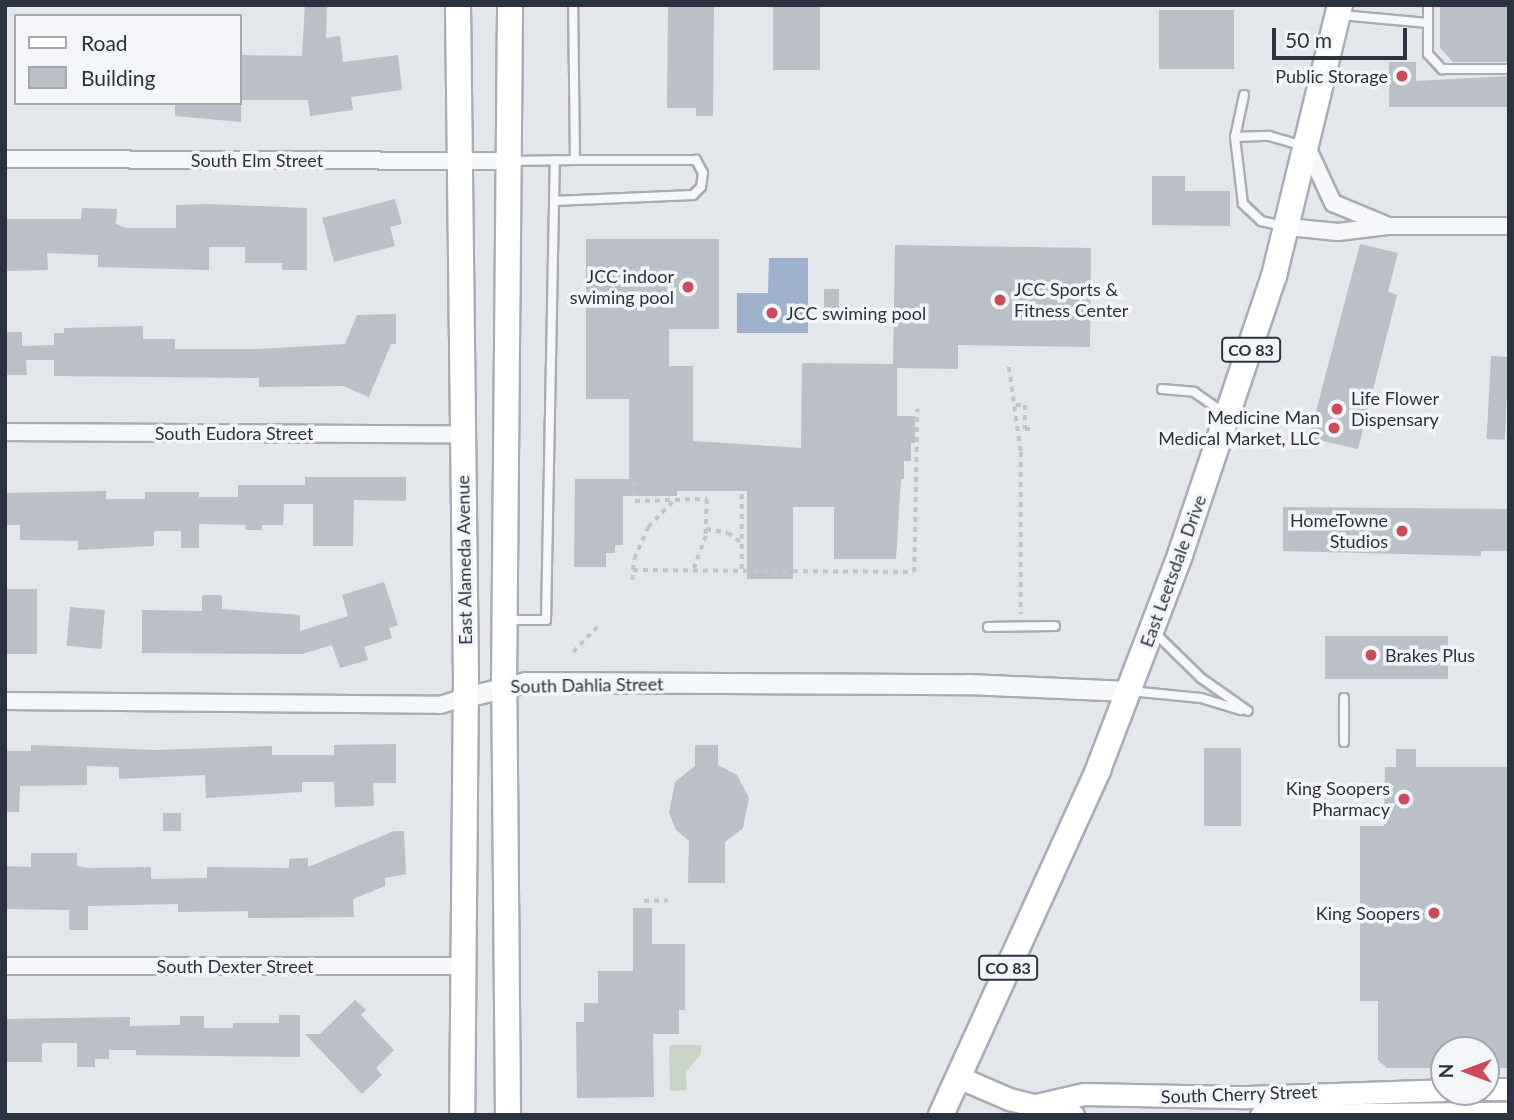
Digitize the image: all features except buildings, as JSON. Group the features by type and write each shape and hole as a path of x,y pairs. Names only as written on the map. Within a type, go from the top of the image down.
{"main road":[{"name":"East Alameda Avenue","path":"458,5 466,697 462,1115"},
{"path":"508,1115 504,685 510,5"},
{"name":"East Leetsdale Drive","path":"941,1115 1098,770 1152,630 1228,416 1288,227 1339,10"},
{"name":"South Cherry Street","path":"958,1077 1009,1099 1073,1115"},
{"name":"South Cherry Street","path":"1036,1105 1084,1094 1247,1097 1430,1090"},
{"name":"South Cherry Street","path":"1261,1115 1509,1113"}],"street":[{"path":"1307,147 1333,203 1388,226"},
{"name":"South Elm Street","path":"5,159 509,161"},
{"path":"1288,227 1338,232 1388,226 1509,226"},
{"name":"South Eudora Street","path":"5,432 462,434"},
{"name":"South Dahlia Street","path":"5,701 440,705 504,685 955,684 1128,691"},
{"name":"South Dexter Street","path":"5,966 465,966"}],"lane":[{"path":"573,5 575,160"},
{"path":"1428,5 1428,54 1442,69 1509,69"},
{"path":"1339,10 1428,23"},
{"path":"1244,95 1235,137 1243,204 1261,221 1288,227"},
{"path":"1235,137 1269,136 1307,147"},
{"path":"505,620 546,620 555,160"},
{"path":"509,161 696,160 703,173 701,187 693,195 554,201"},
{"path":"1162,389 1194,392 1228,416"},
{"path":"988,627 1055,626"},
{"path":"1128,691 1201,698 1248,712 1201,678 1152,630"},
{"path":"1344,698 1344,742"}],"path":[{"path":"1009,367 1016,405 1021,614"},
{"path":"1016,405 1025,405 1025,429 1031,429"},
{"path":"633,570 914,572 917,409"},
{"path":"635,481 635,501 707,499 706,529 694,569"},
{"path":"741,494 742,570"},
{"path":"632,580 648,527 673,501"},
{"path":"706,529 728,533 741,543"},
{"path":"573,652 598,626"},
{"path":"644,901 668,900"}],"green space":[{"path":"669,1045 701,1045 701,1054 686,1072 687,1090 670,1091"}],"water":[{"name":"JCC swiming pool","path":"769,258 808,258 808,333 737,333 737,293 768,293"}],"place":[{"name":"Public Storage","path":"1402,76"},
{"name":"JCC indoor swiming pool","path":"688,287"},
{"name":"JCC Sports & Fitness Center","path":"1000,300"},
{"name":"JCC swiming pool","path":"772,313"},
{"name":"Life Flower Dispensary","path":"1337,409"},
{"name":"Medicine Man Medical Market, LLC","path":"1334,428"},
{"name":"HomeTowne Studios","path":"1402,531"},
{"name":"Brakes Plus","path":"1371,655"},
{"name":"King Soopers Pharmacy","path":"1404,799"},
{"name":"King Soopers","path":"1434,913"}]}
